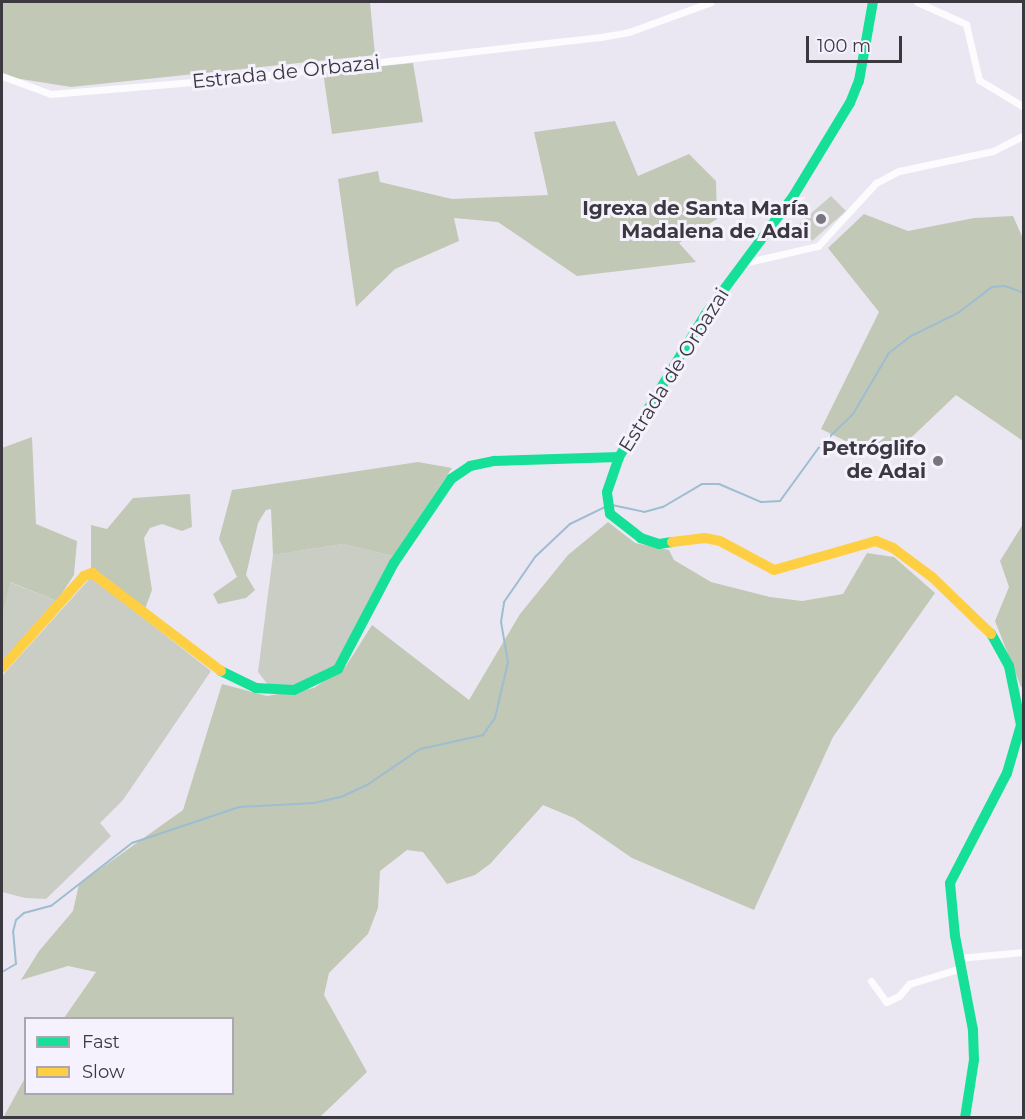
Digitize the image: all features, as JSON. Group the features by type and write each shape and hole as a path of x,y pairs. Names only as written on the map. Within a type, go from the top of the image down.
{"street":[{"name":"Estrada de Orbazai","path":"2,76 51,94 240,78 601,37 629,32 711,2"},
{"name":"Estrada de Orbazai","path":"873,2 859,81 850,103 794,195 750,259 705,315 619,457 607,492 610,514 641,538 659,544 705,538 720,541 774,570 791,568 859,543 876,542 893,548 932,577 998,640 1015,689 1021,725 1007,773 950,883 960,963 973,1030 974,1060 964,1118"},
{"path":"916,2 966,24 979,80 1023,107"},
{"path":"750,259 818,246 876,183 898,171 993,151 1023,135"},
{"path":"2,668 84,576 92,573 204,655 226,676 256,688 294,690 338,669 394,563 451,478 470,466 494,461 619,457"},
{"path":"871,981 886,1002 899,996 909,984 960,963 1023,952"}],"shaded area":[{"path":"831,196 846,211 812,241 799,224"},
{"path":"343,544 393,556 332,671 297,687 269,686 258,672 273,555"},
{"path":"91,577 211,671 123,800 100,823 111,836 46,899 25,898 2,892 2,676"},
{"path":"9,582 57,601 2,661 2,617"}],"green space":[{"path":"2,2 370,2 375,55 71,87 2,76"},
{"path":"413,63 423,122 332,134 323,72"},
{"path":"615,121 638,176 689,154 716,181 717,219 679,243 696,262 577,276 498,222 454,218 459,241 395,269 356,307 338,179 378,171 380,182 452,199 548,195 534,132"},
{"path":"864,214 908,231 974,218 1013,216 1024,241 1023,441 956,395 894,454 858,447 821,429 879,312 828,248"},
{"path":"32,437 36,524 77,541 74,575 57,601 10,582 2,617 2,448"},
{"path":"418,462 452,468 393,556 343,544 273,555 271,509 266,510 258,523 246,575 255,590 246,598 218,604 213,594 237,577 219,539 232,490"},
{"path":"190,494 192,527 182,531 162,524 150,528 144,538 152,590 145,609 91,570 91,525 107,529 133,498"},
{"path":"608,522 635,543 669,550 674,560 711,582 770,597 802,601 843,594 867,553 894,557 935,593 833,737 754,910 632,858 574,818 543,805 490,864 475,875 447,884 423,852 407,850 380,871 378,908 368,934 329,973 324,995 367,1072 320,1117 3,1118 24,1080 24,1095 234,1095 234,1017 65,1017 96,972 68,966 21,980 39,951 73,911 79,884 183,810 222,684 267,696 314,688 346,666 372,625 469,700 520,614 568,555"},
{"path":"1023,524 1023,687 1021,687 995,621 1009,587 1000,561"}],"waterway":[{"path":"612,505 644,512 663,507 702,484 719,484 761,502 780,501 820,446 853,414 889,353 911,336 958,313 992,287 1005,286 1024,293"},
{"path":"2,972 16,964 13,932 16,920 24,913 51,906 132,843 239,807 314,803 341,797 367,785 420,749 483,735 495,718 508,662 501,622 504,602 535,557 570,524 607,506"}],"traffic: fast":[{"path":"672,542 659,544 641,538 610,514 607,492 619,457 705,315 794,195 850,103 859,81 873,2"},
{"path":"221,671 256,688 294,690 338,669 394,563 451,479 470,466 494,461 619,457"},
{"path":"965,1118 974,1060 973,1030 955,936 950,883 1007,773 1021,725 1009,666 991,634"}],"traffic: slow":[{"path":"672,542 705,538 720,541 774,570 876,541 893,548 932,577 991,634"},
{"path":"2,668 84,576 92,573 221,671"}],"place":[{"name":"Igrexa de Santa María Madalena de Adai","path":"821,219"},
{"name":"Petróglifo de Adai","path":"938,461"}]}
